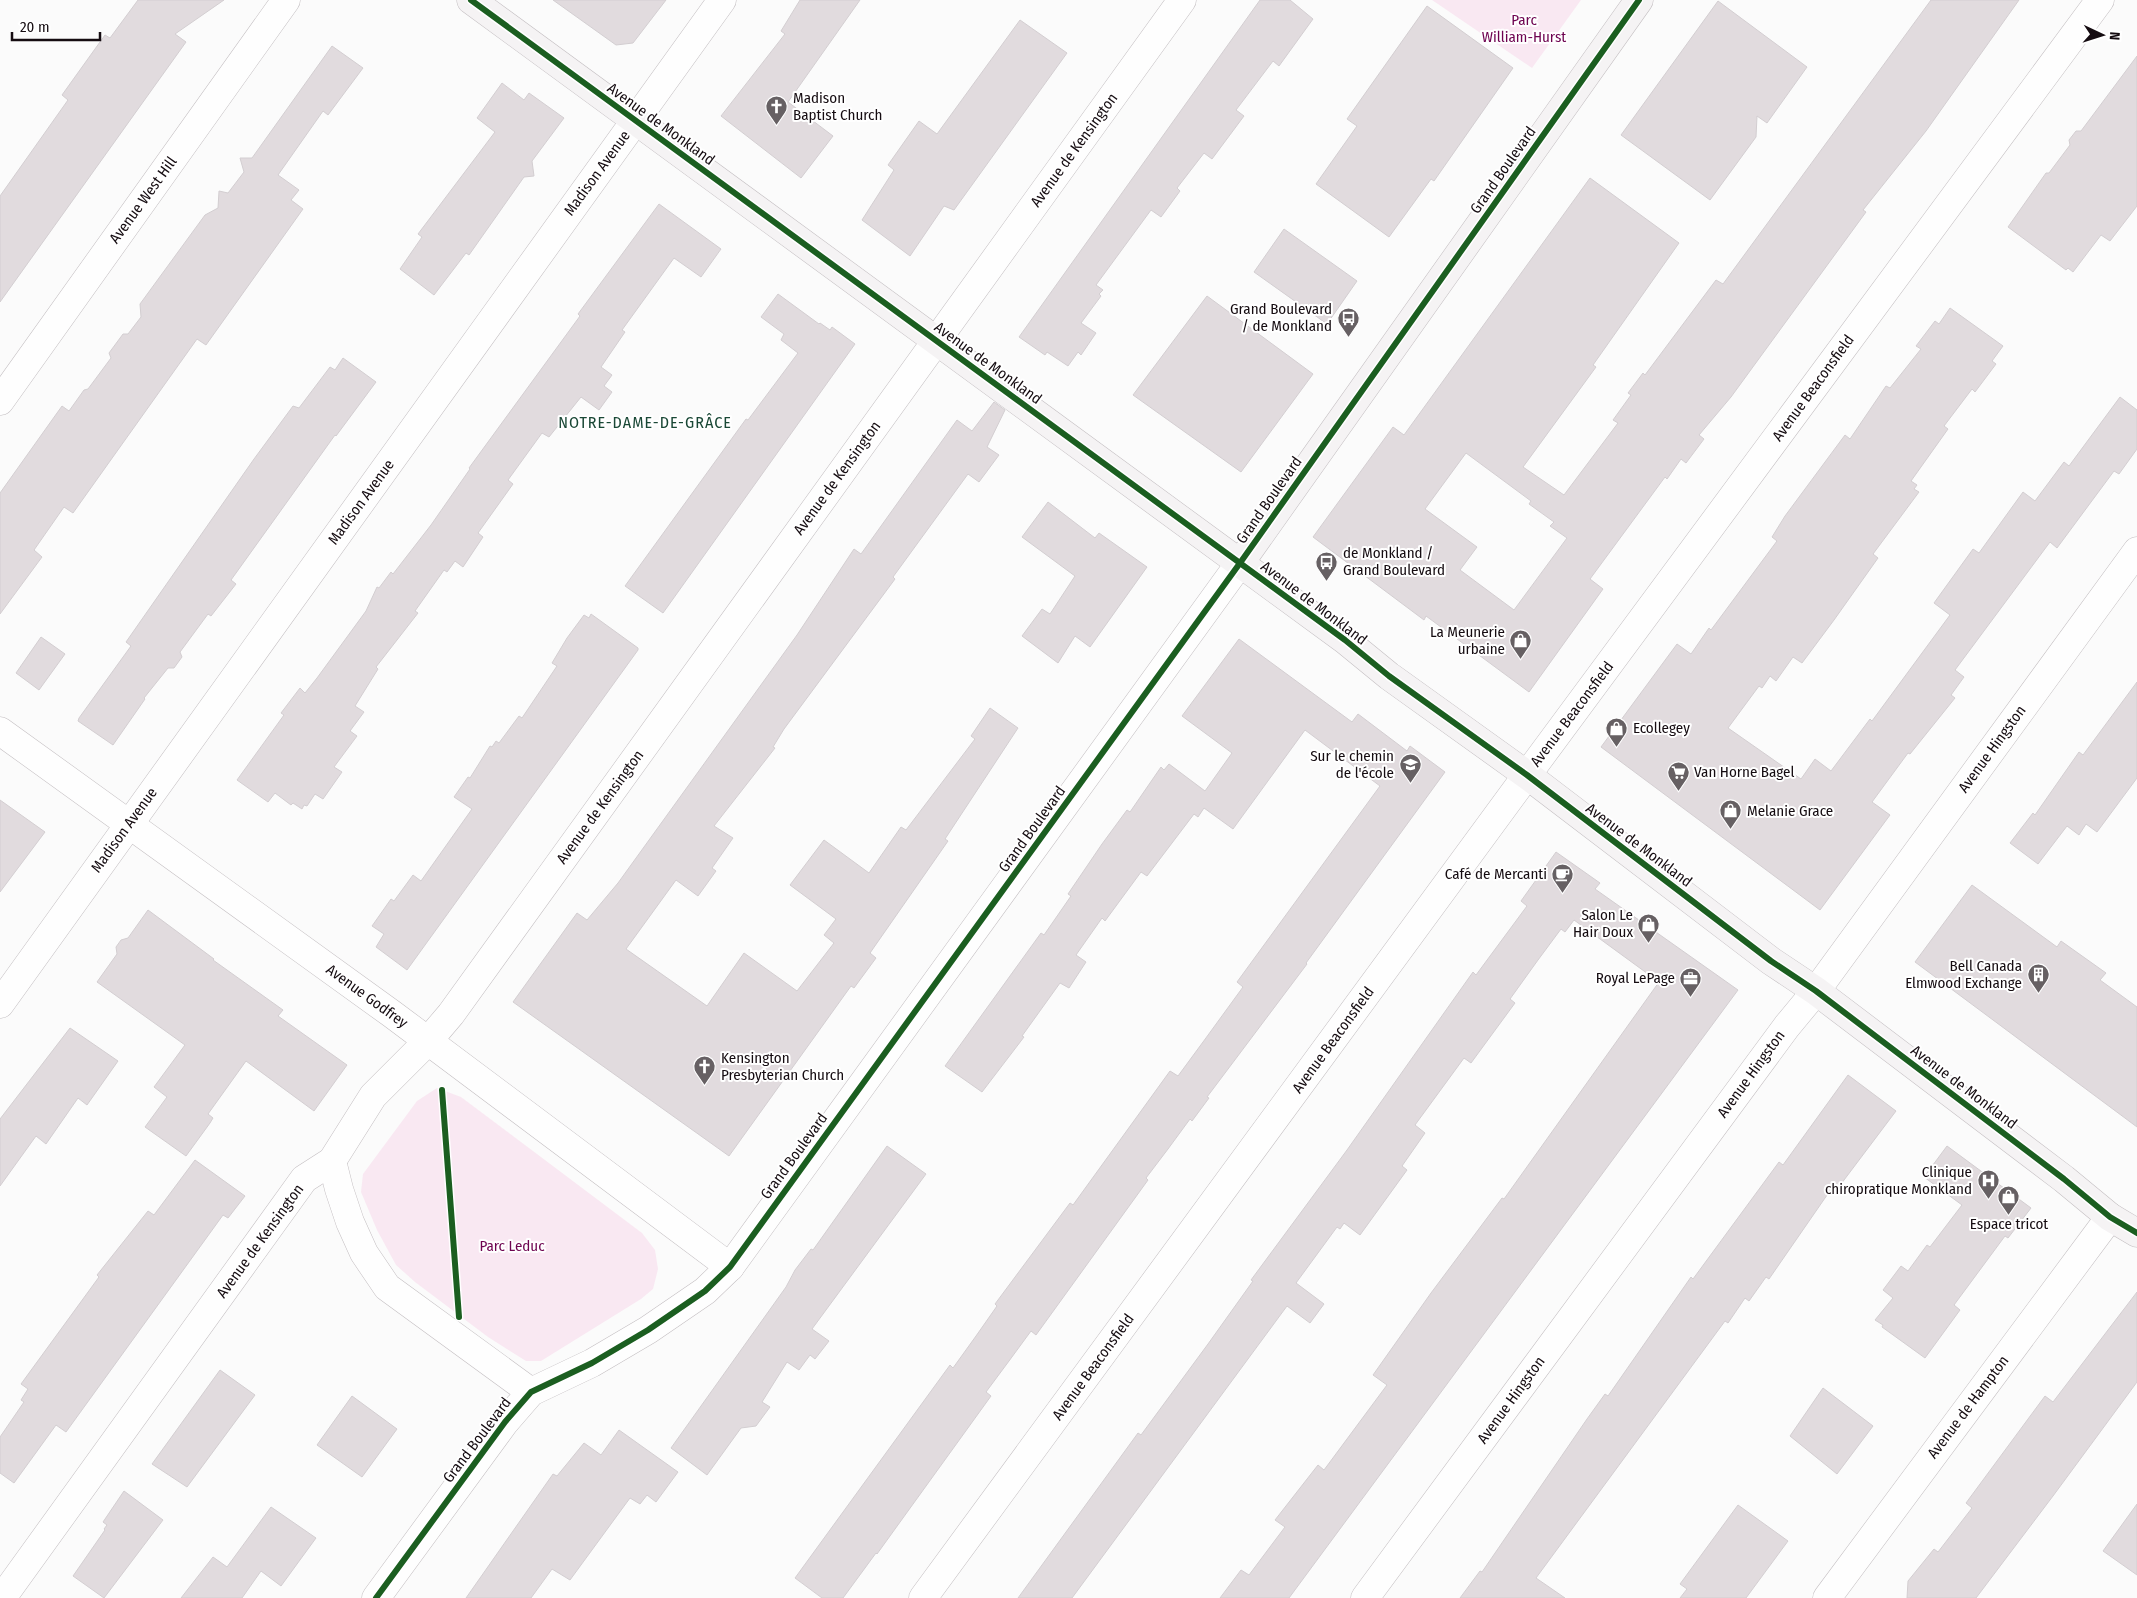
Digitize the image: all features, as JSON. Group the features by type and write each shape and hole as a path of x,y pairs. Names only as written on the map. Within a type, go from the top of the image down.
{"street":[{"name":"Avenue West Hill","path":"0,401 286,0"},
{"name":"Avenue de Monkland","path":"471,0 1345,640 1389,676 1527,775 1771,961 1816,991 2064,1179 2110,1217 2137,1234"},
{"name":"Madison Avenue","path":"0,1004 722,0"},
{"name":"Avenue de Kensington","path":"2,1598 304,1179 332,1161 373,1096 428,1041 451,1014 1182,0"},
{"name":"Grand Boulevard","path":"376,1598 505,1422 531,1392 592,1362 648,1330 705,1292 730,1267 1240,563 1639,0"},
{"name":"Avenue Beaconsfield","path":"923,1598 1527,775 2100,0"},
{"name":"Avenue Hingston","path":"1366,1598 1787,1026 1816,991 2137,551"},
{"name":"Avenue Godfrey","path":"0,731 428,1041 730,1267"},
{"path":"332,1161 338,1189 350,1222 364,1253 387,1287 531,1392"},
{"name":"Avenue de Hampton","path":"1827,1598 2110,1217"}],"green space":[{"name":"Parc William-Hurst","path":"1432,0 1581,0 1532,68"},
{"name":"Parc Leduc","path":"437,1088 461,1097 642,1233 655,1250 658,1269 653,1289 641,1299 541,1361 526,1361 488,1337 415,1282 396,1265 377,1230 361,1192 363,1174 417,1101"}],"building":[{"path":"138,0 224,0 175,34 186,42 0,302 0,196 68,100 62,95 105,35 110,38"},
{"path":"553,0 666,0 633,43 616,45"},
{"path":"800,0 860,0 788,102 833,136 801,178 721,116 785,34 781,31"},
{"path":"1260,0 1290,0 1313,19 1279,66 1273,61 1236,110 1244,116 1212,159 1204,153 1177,188 1180,191 1161,217 1151,210 1096,285 1103,290 1099,294 1101,296 1081,323 1096,333 1081,355 1078,352 1068,366 1047,352 1045,355 1019,337"},
{"path":"1931,0 2019,0 1926,131 1863,210 1866,212 1731,397 1699,435 1704,439 1686,463 1681,459 1667,479 1665,477 1590,579 1603,589 1529,692 1426,616 1424,620 1313,537 1393,427 1404,435 1590,178 1679,243 1593,365 1596,367 1523,467 1564,495 1618,423 1613,420 1631,395 1628,393 1643,373 1645,375 1716,280 1723,284","holes":["1466,453 1531,501 1529,504 1554,522 1550,526 1567,538 1514,610 1460,570 1477,547 1425,509"]},
{"path":"1718,1 1807,67 1767,123 1757,116 1756,137 1710,200 1621,135"},
{"path":"1427,6 1513,68 1434,181 1431,179 1389,237 1316,184 1357,126 1347,119"},
{"path":"1020,20 1067,53 954,210 944,206 910,256 862,220 894,170 888,165 919,121 937,134"},
{"path":"332,46 363,68 328,115 323,111 278,175 299,190 291,200 303,209 206,345 197,339 73,513 64,507 34,550 42,557 0,614 0,493 62,406 69,411 84,390 88,389 111,358 109,353 123,334 128,334 141,317 140,304 205,215 218,208 219,191 228,193 244,172 240,158 252,158"},
{"path":"2137,56 2137,206 2110,241 2101,235 2073,272 2068,268 2066,270 2008,227 2046,173 2049,173 2070,145 2069,140 2076,131 2081,131"},
{"path":"502,83 524,100 529,93 564,118 532,161 534,176 524,177 469,255 466,253 434,295 400,269 422,237 418,234 495,132 477,118"},
{"path":"659,204 721,249 701,277 674,258 622,330 625,332 601,367 612,375 604,386 612,392 599,410 581,397 549,437 542,433 508,480 513,484 478,533 483,537 463,567 455,561 447,572 444,570 415,611 418,613 376,667 378,669 355,706 364,712 350,731 357,736 334,767 342,772 323,799 315,794 307,806 304,805 302,809 293,803 291,805 275,793 268,802 237,780 284,715 281,713 300,688 305,693 366,611 377,587 379,588 391,572 393,574 431,525 469,468 580,316 578,314"},
{"path":"1284,229 1357,281 1327,324 1254,272"},
{"path":"778,294 819,324 830,330 832,327 855,344 663,613 625,586 746,419 748,420 798,353 781,340 784,334 761,317"},
{"path":"1207,296 1313,374 1241,472 1133,395"},
{"path":"1950,308 2003,346 1992,361 1996,364 1975,392 1972,389 1944,426 1948,429 1911,481 1917,485 1914,489 1919,492 1873,554 1878,558 1834,620 1802,663 1793,657 1776,681 1770,676 1762,688 1759,686 1728,728 1801,779 1815,759 1831,771 1870,719 1872,721 1950,615 1934,603 1973,549 1979,553 2023,492 2035,501 2064,462 2069,466 2120,397 2137,410 2137,449 2119,474 2114,471 2057,548 2050,542 1955,670 1964,677 1951,695 1955,698 1910,754 1908,753 1872,802 1890,815 1820,910 1601,747 1677,644 1691,654 1709,628 1711,630 1777,541 1772,537 1785,516 1845,435 1850,439 1886,386 1890,388 1921,349 1916,346 1935,321 1939,324"},
{"path":"343,358 376,382 335,435 231,580 236,584 211,616 208,614 180,652 182,657 174,668 168,668 144,698 113,745 78,721 79,718 131,646 126,642 254,459 293,406 299,408 330,367 335,370"},
{"path":"994,402 1005,410 987,447 999,455 979,482 968,474 893,577 895,579 784,729 773,747 775,748 714,826 733,838 712,868 716,871 698,896 676,880 626,949 707,1006 744,953 797,991 834,943 824,935 836,919 790,885 824,840 869,873 901,827 906,830 975,739 971,736 990,708 1018,728 945,839 948,841 870,953 876,958 854,988 851,986 729,1156 513,1002 577,913 587,920 618,883 797,635 854,549 861,554 957,420 972,431"},
{"path":"1048,502 1095,538 1099,533 1147,567 1090,647 1075,636 1058,663 1022,636 1042,609 1050,614 1075,576 1022,537"},
{"path":"591,614 638,648 638,650 407,970 376,947 384,934 372,926 391,899 394,901 413,875 421,881 472,809 454,797 468,777 470,778 490,746 492,747 496,741 499,743 519,716 522,718 557,666 552,663 567,638 584,615 589,618"},
{"path":"41,637 65,654 39,690 16,673"},
{"path":"1239,639 1352,722 1358,714 1407,751 1410,746 1445,772 1307,964 1207,1097 1209,1098 1192,1121 1190,1119 1146,1178 1148,1180 1036,1335 1031,1331 986,1392 991,1396 877,1554 843,1598 822,1598 795,1578 950,1365 953,1368 997,1306 995,1304 1070,1203 1073,1205 1170,1071 1178,1076 1243,987 1237,982 1380,786 1305,730 1233,829 1204,808 1198,817 1194,814 1147,876 1141,872 1105,921 1102,918 1076,955 1086,962 1069,988 1060,983 1022,1036 1024,1037 982,1092 945,1066 1041,933 1044,935 1071,896 1068,894 1102,844 1127,810 1130,812 1161,767 1164,770 1169,764 1205,791 1232,753 1182,716"},
{"path":"2137,682 2137,778 2097,832 2086,824 2079,835 2067,826 2038,864 2010,843 2033,813 2035,815 2079,752 2083,755"},
{"path":"0,800 45,832 0,892"},
{"path":"1556,852 1600,883 1595,889 1738,990 1289,1598 1220,1598 1241,1570 1249,1575 1285,1527 1275,1520 1318,1465 1324,1470 1387,1385 1373,1375 1431,1293 1502,1198 1504,1199 1659,982 1574,920 1565,932 1561,929 1538,960 1510,999 1515,1003 1471,1063 1464,1058 1415,1125 1425,1133 1402,1166 1407,1170 1360,1235 1344,1223 1340,1229 1337,1227 1296,1283 1324,1304 1310,1323 1287,1306 1072,1598 1018,1598 1138,1433 1141,1435 1208,1344 1253,1281 1251,1280 1347,1150 1473,972 1476,975 1527,906 1521,901"},
{"name":"Bell Canada Elmwood Exchange","path":"1972,885 2057,947 2061,941 2106,973 2100,980 2137,1007 2137,1127 1915,962"},
{"path":"148,910 283,1010 278,1016 347,1065 314,1111 246,1061 208,1114 213,1118 186,1156 145,1127 167,1097 154,1087 185,1045 97,982 117,954 116,947 121,940 128,938"},
{"path":"70,1028 118,1061 87,1105 78,1098 46,1144 36,1136 0,1186 0,1119"},
{"path":"1848,1075 1896,1111 1838,1188 1834,1185 1769,1279 1766,1277 1749,1301 1745,1298 1728,1323 1725,1321 1536,1578 1565,1598 1460,1598 1480,1571 1482,1572 1587,1419 1605,1394 1608,1396 1691,1277 1693,1279 1779,1162 1783,1165"},
{"path":"887,1146 926,1174 812,1329 829,1341 815,1359 810,1355 799,1370 787,1362 762,1402 770,1407 756,1426 741,1428 707,1475 671,1448 786,1287 795,1270 811,1249 813,1250"},
{"path":"1947,1146 2031,1208 2008,1238 2005,1236 1954,1305 1960,1310 1925,1358 1875,1320 1893,1298 1883,1290 1901,1266 1908,1271 1927,1245 1930,1247 1962,1205 1924,1177"},
{"path":"195,1160 245,1196 228,1218 223,1215 66,1432 56,1425 14,1483 0,1473 0,1437 24,1402 21,1400 28,1389 21,1384 99,1277 97,1275 148,1211 154,1215"},
{"path":"2137,1292 2137,1382 2053,1496 1976,1598 1907,1598 1908,1581 1934,1549 1938,1552 1972,1508 1966,1503 2045,1396 2053,1402"},
{"path":"220,1370 255,1395 187,1487 152,1464"},
{"path":"1823,1388 1873,1426 1837,1474 1790,1436"},
{"path":"352,1396 397,1429 362,1477 317,1445"},
{"path":"619,1430 678,1472 656,1502 647,1495 640,1504 630,1498 570,1580 552,1569 531,1598 466,1598 553,1474 557,1476 584,1443 601,1455"},
{"path":"124,1491 163,1520 104,1598 73,1576 105,1530 107,1525 103,1522"},
{"path":"2137,1504 2137,1575 2103,1551"},
{"path":"1738,1505 1788,1541 1746,1598 1680,1598 1687,1589 1680,1584"},
{"path":"271,1507 316,1538 281,1586 261,1571 242,1598 181,1598 213,1557 227,1567"}],"cycle path":[{"path":"471,0 1345,640 1389,676 1527,775 1771,961 1816,991 2064,1179 2110,1217 2137,1233"},
{"path":"376,1598 505,1422 531,1392 592,1363 648,1330 705,1291 730,1267 1240,563 1639,0"},
{"path":"442,1090 459,1317"}],"place":[{"name":"Madison Baptist Church","path":"777,126"},
{"name":"Grand Boulevard / de Monkland","path":"1348,337"},
{"name":"de Monkland / Grand Boulevard","path":"1327,581"},
{"name":"La Meunerie urbaine","path":"1521,660"},
{"name":"Ecollegey","path":"1617,747"},
{"name":"Sur le chemin de l'école","path":"1410,784"},
{"name":"Van Horne Bagel","path":"1678,791"},
{"name":"Melanie Grace","path":"1731,830"},
{"name":"Café de Mercanti","path":"1563,893"},
{"name":"Salon Le Hair Doux","path":"1649,943"},
{"name":"Bell Canada Elmwood Exchange","path":"2038,994"},
{"name":"Royal LePage","path":"1691,997"},
{"name":"Kensington Presbyterian Church","path":"705,1086"},
{"name":"Clinique chiropratique Monkland","path":"1988,1200"},
{"name":"Espace tricot","path":"2009,1215"}],"district":[{"name":"NOTRE-DAME-DE-GRÂCE","path":"645,422"}]}
